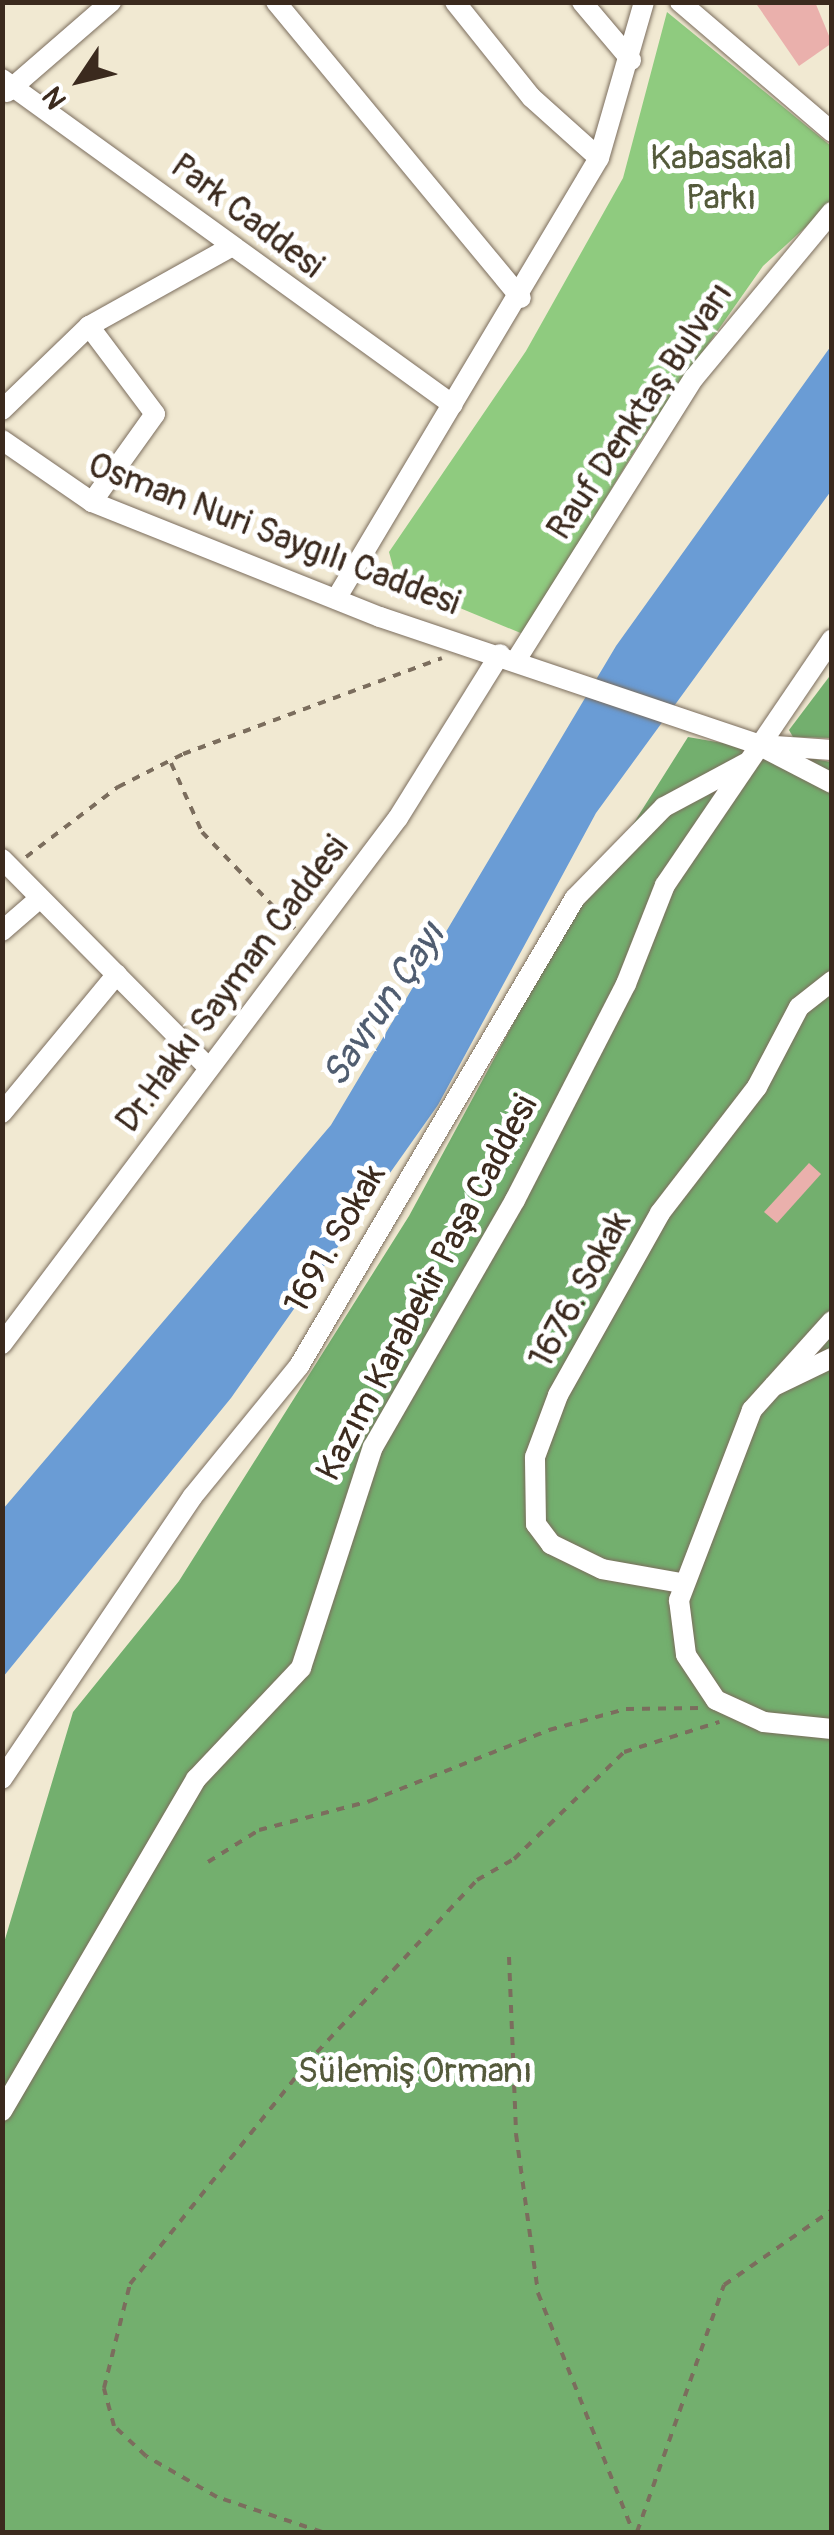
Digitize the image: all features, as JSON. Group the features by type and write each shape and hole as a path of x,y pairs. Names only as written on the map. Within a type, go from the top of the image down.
{"street":[{"path":"6,87 112,2"},
{"path":"276,2 522,298"},
{"path":"455,2 531,97 600,158"},
{"path":"582,2 631,60"},
{"path":"336,599 522,298 600,158 631,60 644,2"},
{"path":"680,2 832,132"},
{"name":"Park Caddesi","path":"6,87 453,405"},
{"name":"Rauf Denktaş Bulvarı","path":"518,658 712,353 832,212"},
{"path":"2,410 89,326 231,246"},
{"path":"89,326 155,414 92,502"},
{"name":"Osman Nuri Saygılı Caddesi","path":"2,440 92,502 336,599 738,735 754,753"},
{"name":"Kazım Karabekir Paşa Caddesi","path":"2,2110 196,1779 301,1668 372,1447 515,1200 626,984 665,885 832,639"},
{"name":"Dr.Hakkı Sayman Caddesi","path":"2,1344 518,658"},
{"path":"754,753 832,750"},
{"path":"754,753 832,783"},
{"name":"1691. Sokak","path":"2,1780 193,1496 299,1366 583,887 664,807 754,753"},
{"path":"8,864 209,1068"},
{"path":"2,932 40,898"},
{"path":"2,1113 117,974"},
{"name":"1676. Sokak","path":"681,1584 602,1569 551,1544 536,1524 535,1457 558,1394 660,1213 758,1087 798,1006 832,981"},
{"path":"832,1321 764,1392 681,1584 686,1654 735,1712 832,1729"},
{"path":"764,1392 832,1358"}],"path":[{"path":"8,864 70,819 171,761 475,646"},
{"path":"171,761 202,832 306,939"},
{"path":"208,1862 260,1830 370,1801 549,1730 626,1709 735,1712"},
{"path":"322,2532 217,2497 146,2456 114,2426 106,2374 130,2284 306,2064 477,1880 514,1859 624,1752 735,1712"},
{"path":"509,1957 516,2134 538,2293 635,2532"},
{"path":"635,2532 724,2286 832,2210"}],"green space":[{"name":"Kabasakal Parkı","path":"667,12 831,146 831,204 763,266 643,437 523,634 397,582 389,552 526,351 623,178"},
{"path":"829,677 831,738 793,737 789,730"},
{"name":"Sülemiş Ormanı","path":"688,737 831,762 831,2532 3,2532 3,1946 73,1712 179,1581 409,1216 548,959"}],"water":[{"path":"831,346 831,491 596,813 438,1105 231,1398 3,1677 3,1509 331,1125 616,646"}],"building":[{"path":"755,2 815,2 832,43 799,66"},
{"path":"809,1163 821,1174 777,1223 764,1212"}],"water label":[{"name":"Savrun Çayı","path":"384,1005"}]}
